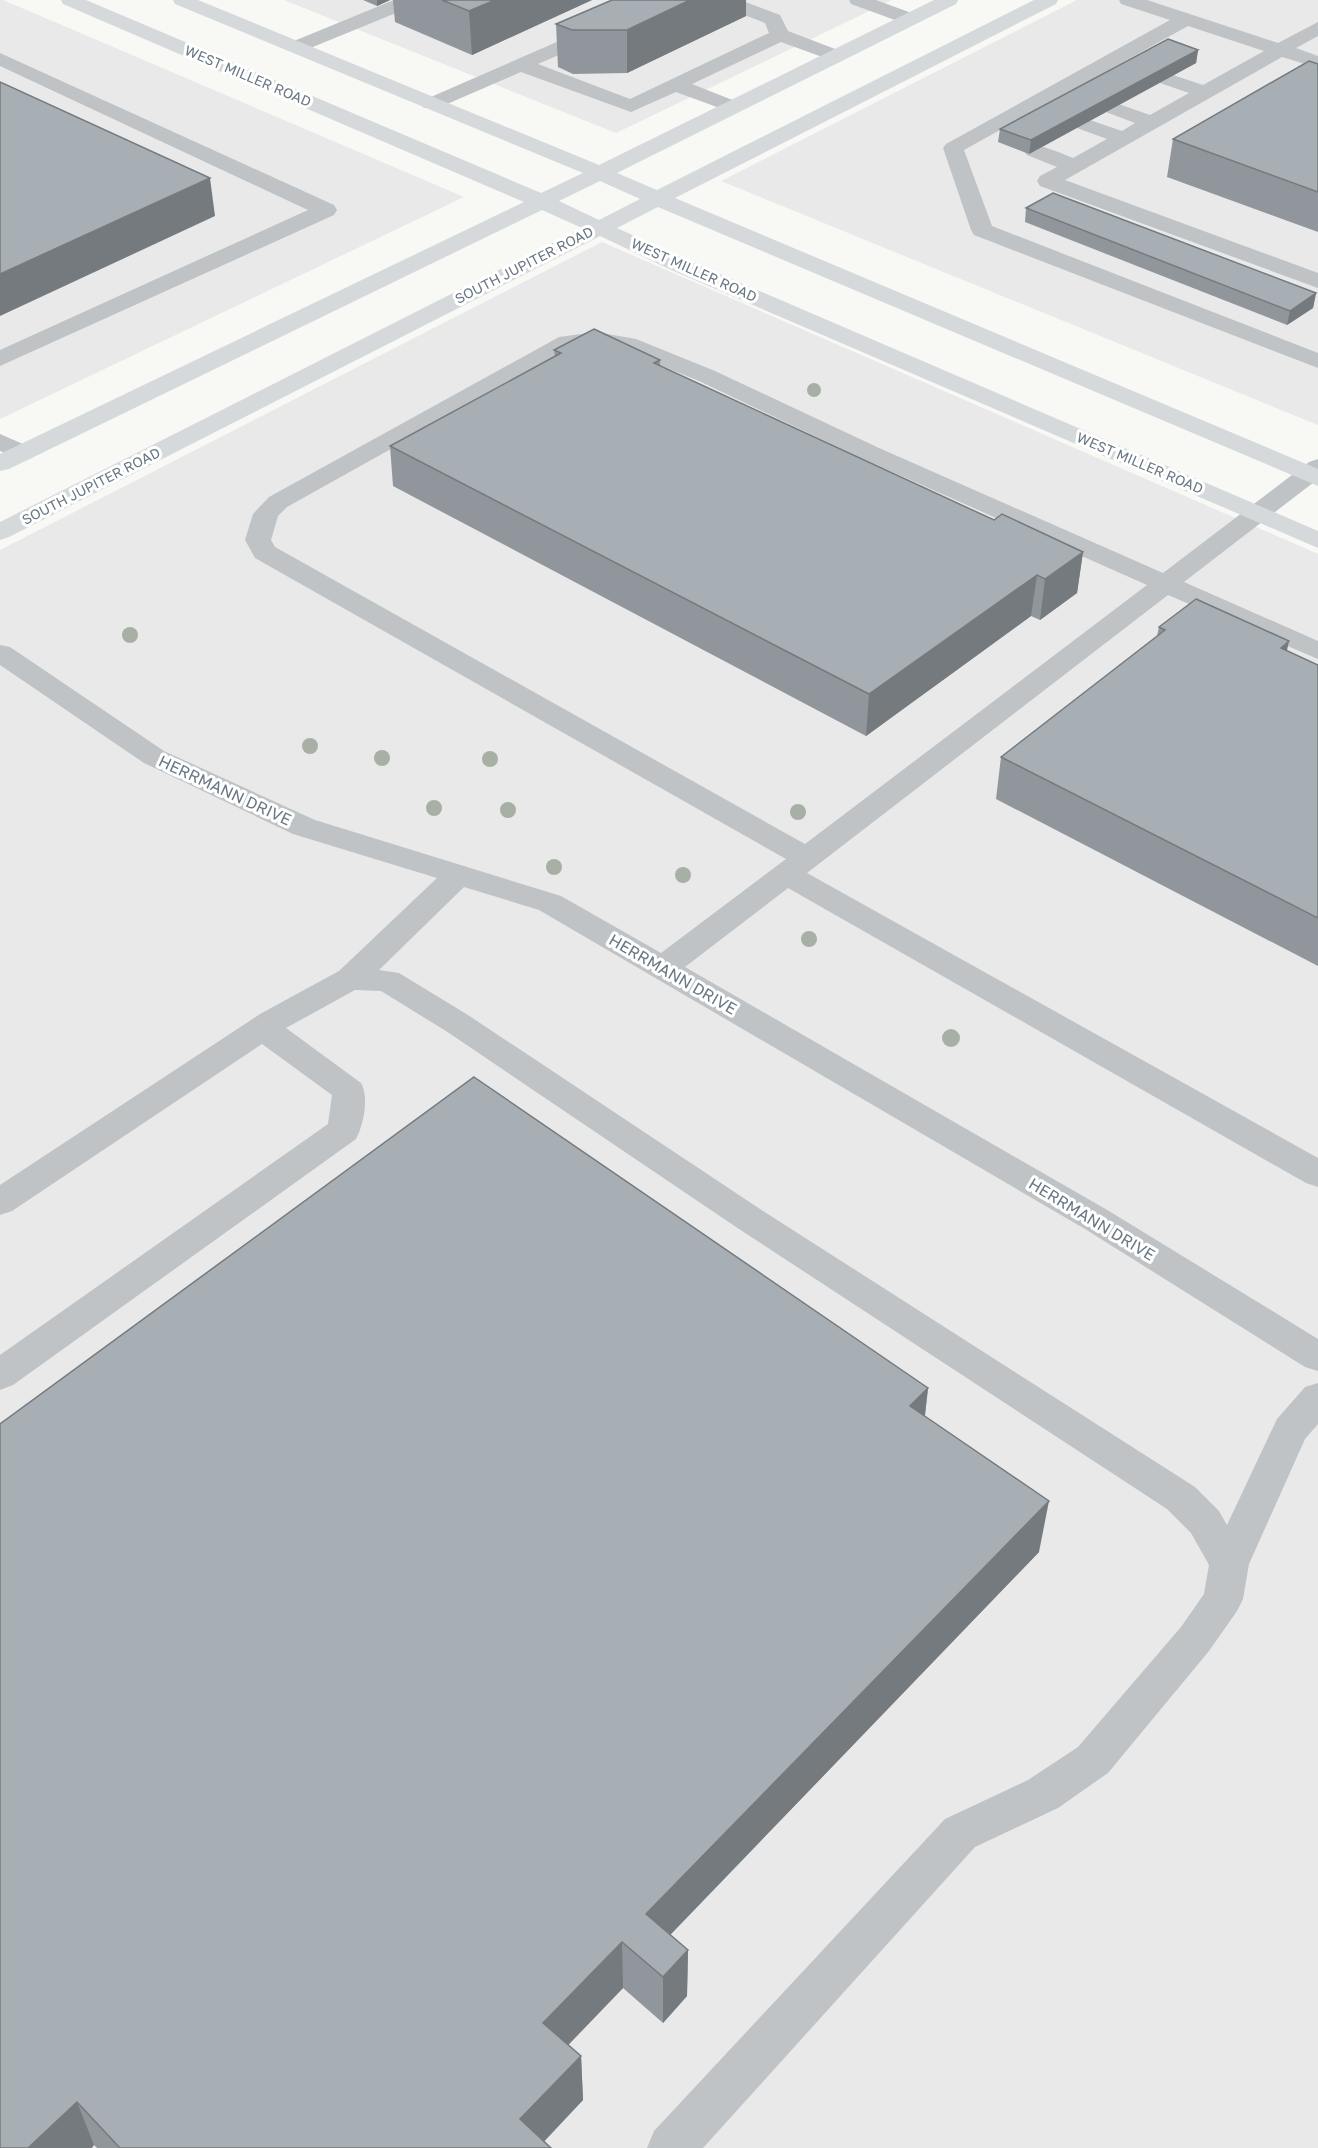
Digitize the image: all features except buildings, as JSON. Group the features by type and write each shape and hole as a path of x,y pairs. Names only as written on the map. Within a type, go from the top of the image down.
{"main road":[{"name":"WEST MILLER ROAD","path":"70,0 541,201 688,268 1318,540"},
{"path":"182,0 600,173 730,231 1315,473"},
{"path":"0,464 600,173 949,0"},
{"name":"SOUTH JUPITER ROAD","path":"0,532 1049,0"}],"street":[{"path":"296,47 411,0"},
{"path":"431,104 669,0"},
{"path":"722,0 773,19 780,35 836,56"},
{"path":"858,0 910,20"},
{"path":"1128,0 1318,62"},
{"path":"1134,58 1186,19"},
{"path":"521,65 631,106 780,35"},
{"path":"1088,140 1123,138 1280,49 1313,35"},
{"path":"1030,116 1058,89 1112,60 1158,57"},
{"path":"0,59 326,210 0,360"},
{"path":"1188,67 1226,80"},
{"path":"1245,69 1266,76"},
{"path":"1085,74 1110,83"},
{"path":"1167,79 1205,92"},
{"path":"675,85 733,107"},
{"path":"1058,89 1082,98"},
{"path":"1150,97 1179,107"},
{"path":"1113,108 1152,122"},
{"path":"1053,113 1006,118 952,148 982,230 1318,361"},
{"path":"982,132 1004,140"},
{"path":"1088,140 1123,138"},
{"path":"1088,140 1074,166 1048,181 1253,257 1288,279 1316,292"},
{"path":"1034,151 1074,166"},
{"path":"1065,212 1090,196"},
{"path":"1093,222 1118,207"},
{"path":"1135,238 1160,222"},
{"path":"1014,242 1039,227"},
{"path":"1043,253 1067,238"},
{"path":"1178,255 1203,239"},
{"path":"1084,269 1108,255"},
{"path":"1227,274 1253,257"},
{"path":"1128,287 1152,272"},
{"path":"1179,307 1202,291"},
{"path":"1222,324 1245,308"},
{"path":"1258,338 1281,322"},
{"path":"1318,651 881,458 685,367 628,344 596,339 567,342 278,502 266,514 258,540 264,552 1318,1174"},
{"path":"0,441 23,453"},
{"path":"663,968 1257,514 1315,473"},
{"name":"HERRMANN DRIVE","path":"0,653 154,757 304,827 550,903 1097,1220 1318,1357"},
{"path":"0,1202 263,1028 350,979 458,875"},
{"path":"350,979 388,981 457,1023 751,1220 1181,1498 1205,1522 1229,1564"},
{"path":"0,1375 344,1130 349,1091 263,1028"},
{"path":"671,2148 960,1833 1043,1794 1093,1760 1206,1623 1223,1599 1229,1564 1290,1430 1318,1398"}],"shaded area":[{"path":"0,0 3,0 464,197 0,419"},
{"path":"284,0 892,0 616,133"},
{"path":"1077,0 1318,0 1318,425 721,181"},
{"path":"602,242 1318,554 1318,2148 0,2148 0,550"}]}
